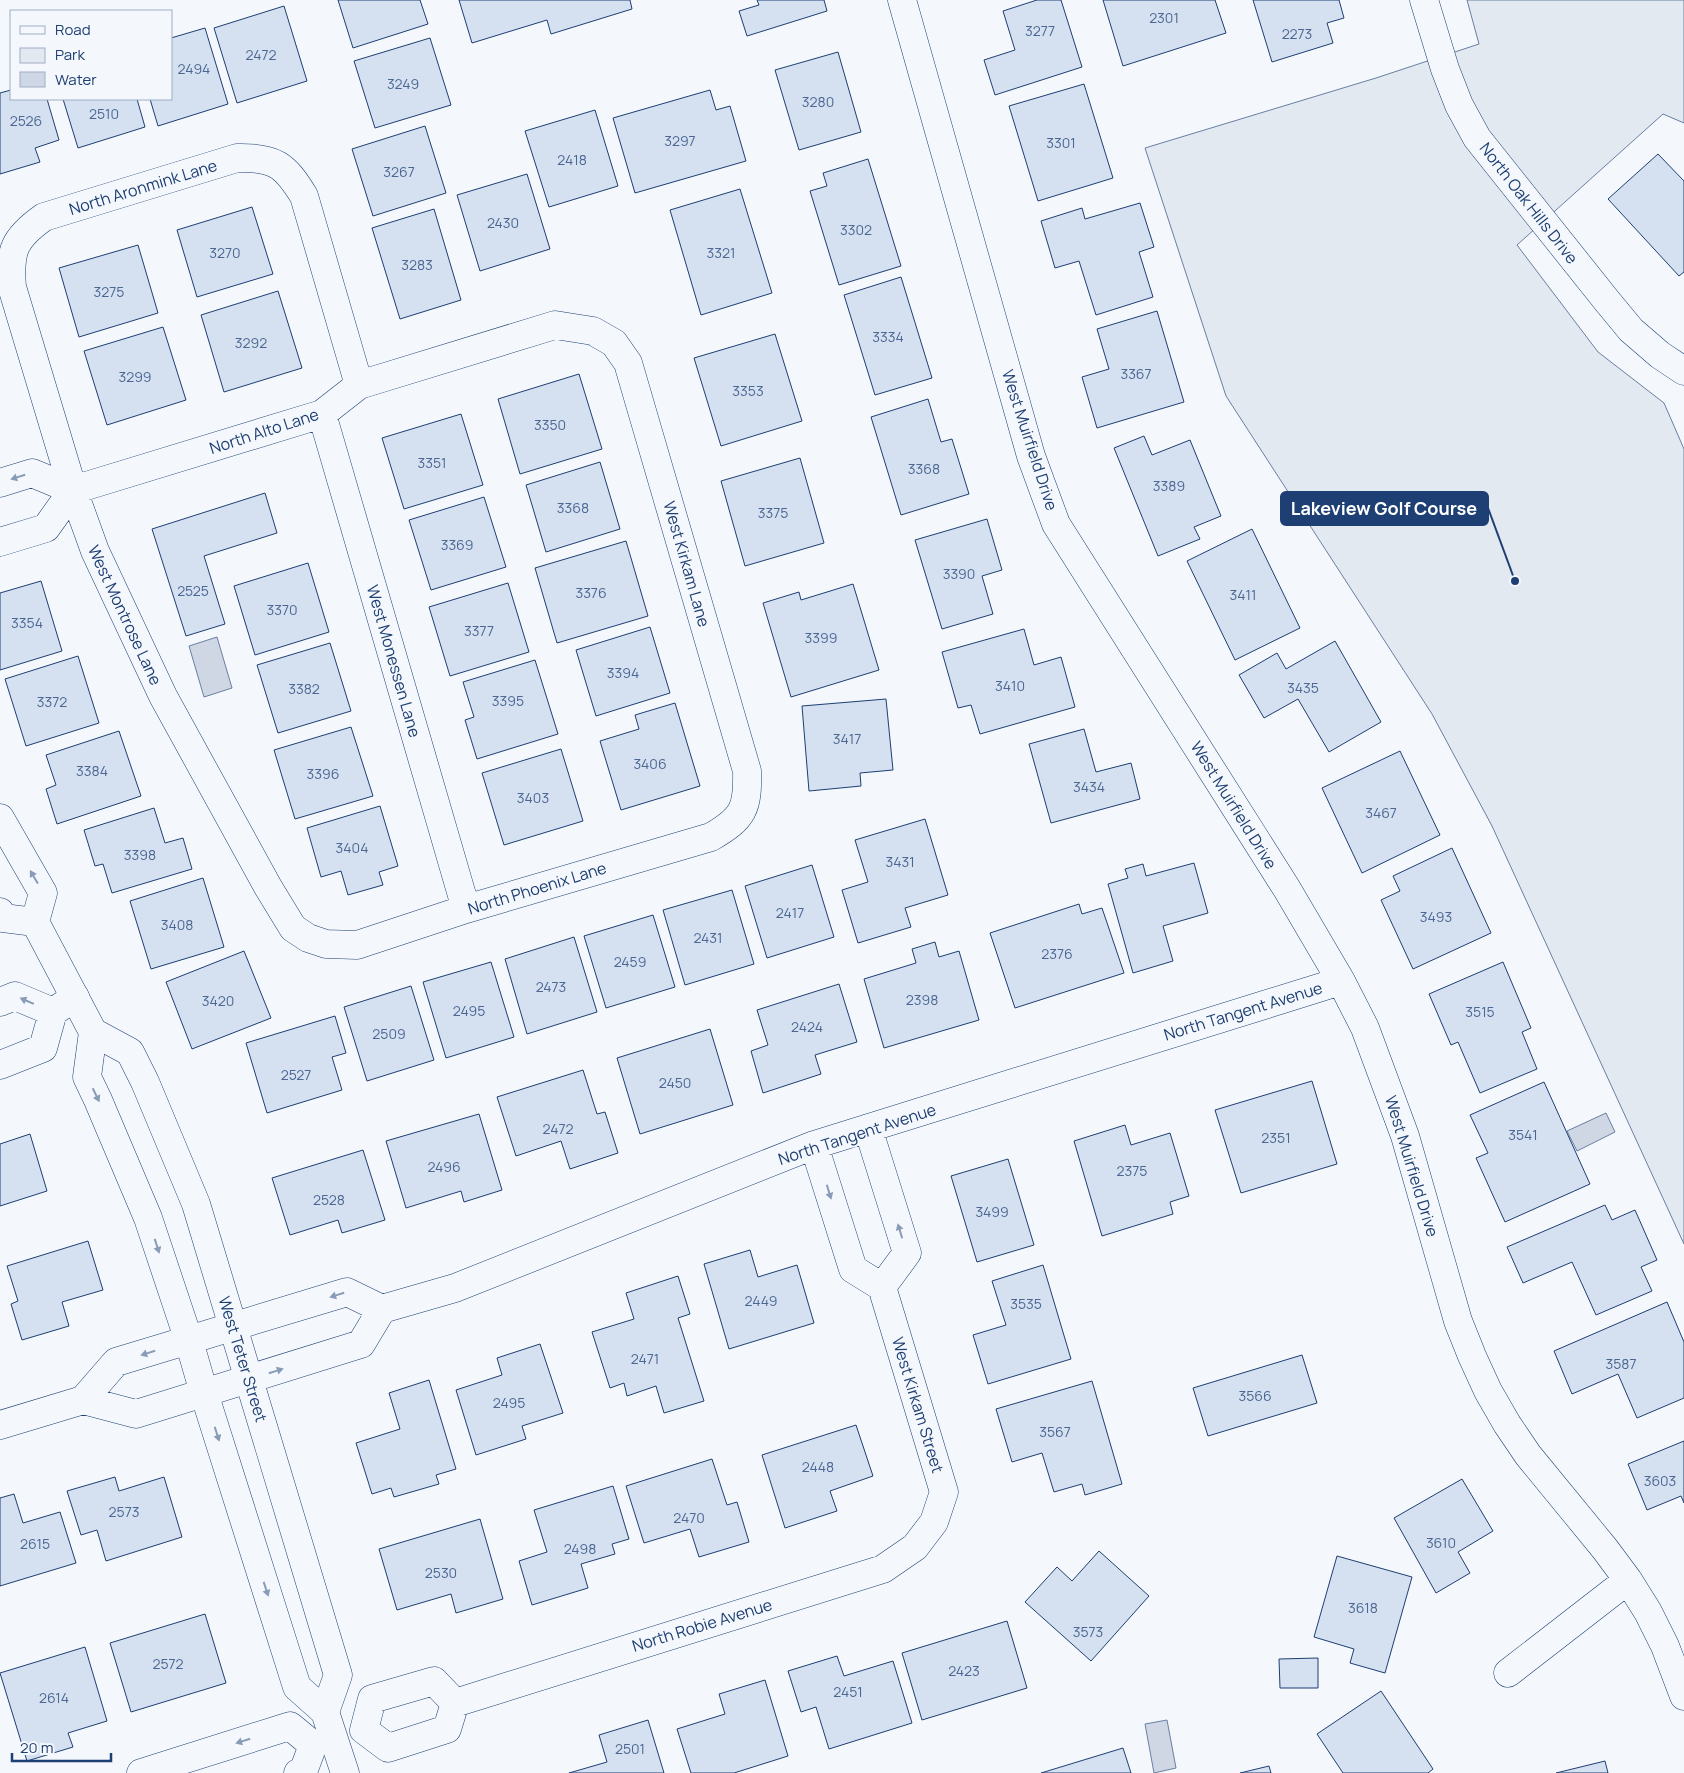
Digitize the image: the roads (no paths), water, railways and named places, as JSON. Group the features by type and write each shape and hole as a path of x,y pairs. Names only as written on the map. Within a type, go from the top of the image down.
{"street":[{"name":"West Muirfield Drive","path":"902,0 1031,456 1056,524 1287,889 1341,980 1365,1028 1405,1136 1458,1321 1488,1391 1528,1455 1628,1580 1666,1646 1684,1696"},
{"name":"North Oak Hills Drive","path":"1424,0 1445,69 1459,105 1477,138 1631,330 1660,355 1684,371"},
{"name":"North Aronmink Lane","path":"17,243 28,229 44,217 228,160 258,157 279,165 294,179 304,196 359,385"},
{"name":"West Montrose Lane","path":"17,243 10,264 12,287 73,490 96,551 162,696 263,878 293,928 308,938 326,944"},
{"name":"North Alto Lane","path":"73,490 322,414 359,385 555,325 592,331"},
{"name":"West Kirkam Lane","path":"592,331 614,343 628,363 747,771 748,795 742,813"},
{"name":"West Monessen Lane","path":"322,414 466,909"},
{"path":"0,483 32,473 73,490 46,528 0,542"},
{"name":"North Phoenix Lane","path":"326,944 357,944 466,909 711,837 727,828 742,813"},
{"path":"0,818 44,892 35,922 64,1004 94,1032 87,1077 148,1218 189,1341 297,1687 325,1712 324,1742 302,1772 298,1773"},
{"path":"0,912 4,918 35,922"},
{"name":"North Tangent Avenue","path":"382,1309 454,1288 814,1145 1341,980"},
{"path":"0,1002 15,996 64,1004"},
{"path":"0,1065 43,1048 64,1004"},
{"name":"West Teter Street","path":"94,1032 130,1052 145,1082 196,1204 338,1675 325,1712"},
{"path":"814,1145 853,1269 882,1287 907,1253 868,1128"},
{"name":"West Kirkam Street","path":"882,1287 944,1492 934,1522"},
{"path":"0,1425 83,1400 136,1414 361,1344 382,1309 347,1292 116,1362 83,1400"},
{"name":"North Robie Avenue","path":"455,1703 883,1569 915,1547 934,1522"},
{"path":"1508,1673 1628,1580"},
{"path":"434,1681 455,1703 447,1729 388,1748 364,1730 372,1699 434,1681"},
{"path":"141,1773 290,1726 324,1742 345,1773"},
{"path":"324,1742 364,1730"}],"water":[{"path":"217,637 232,688 204,697 189,646"},
{"path":"1606,1113 1615,1132 1577,1151 1567,1131"},
{"path":"1167,1720 1176,1768 1154,1773 1145,1724"}],"place":[{"name":"Lakeview Golf Course","path":"1515,581"}]}
